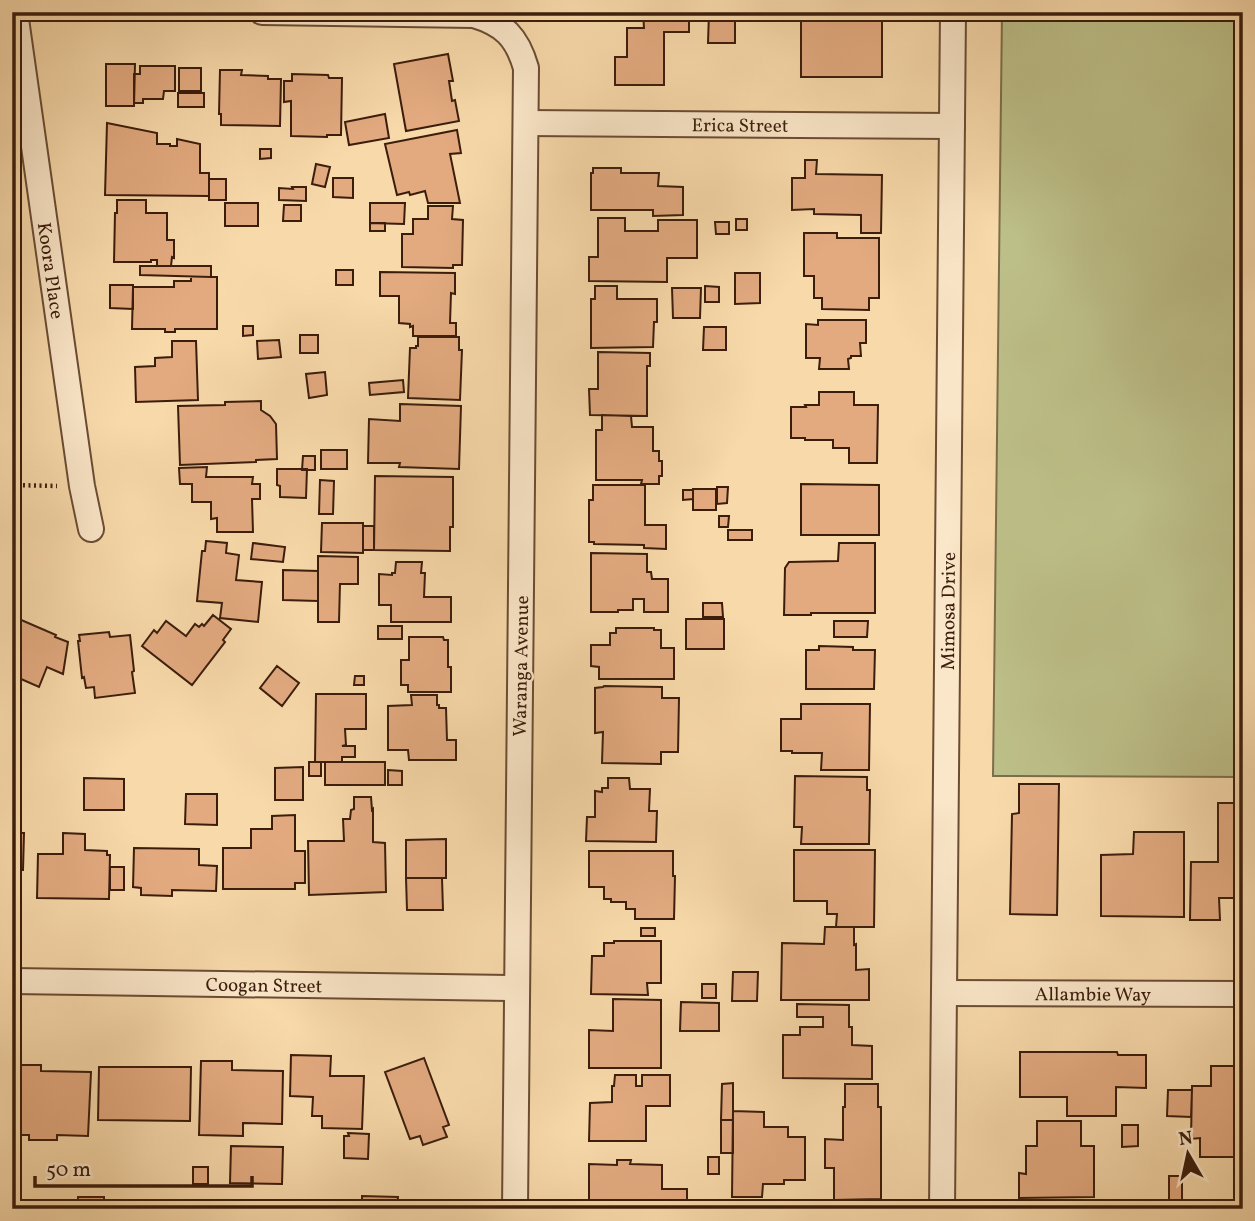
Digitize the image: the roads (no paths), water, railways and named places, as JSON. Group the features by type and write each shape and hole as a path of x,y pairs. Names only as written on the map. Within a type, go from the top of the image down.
{"street":[{"name":"Koora Place","path":"15,12 82,486 91,528"},
{"name":"Waranga Avenue","path":"261,12 474,15 491,20 503,28 513,39 526,68 515,1209"},
{"name":"Mimosa Drive","path":"942,1209 953,12"},
{"name":"Erica Street","path":"526,123 952,126"},
{"name":"Coogan Street","path":"12,981 517,988"},
{"name":"Allambie Way","path":"944,993 1243,994"}]}
